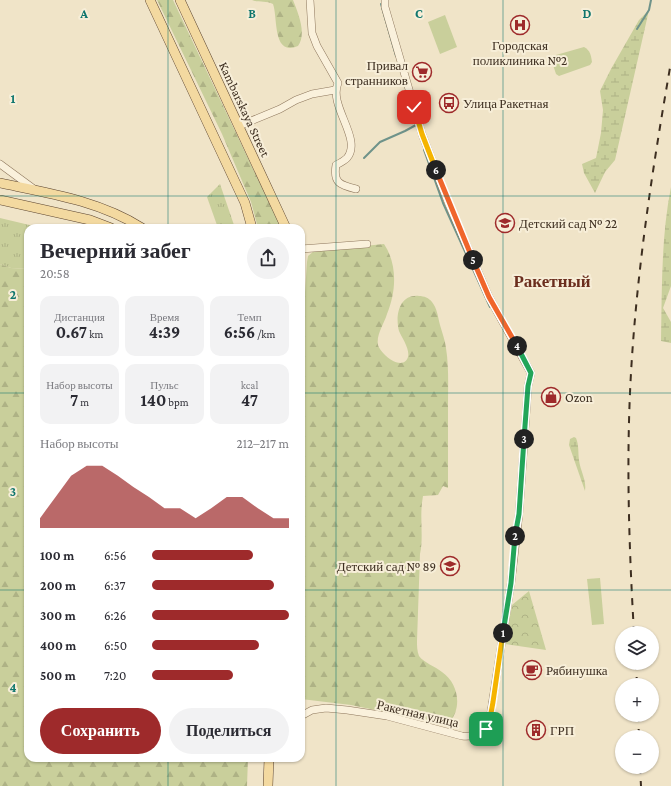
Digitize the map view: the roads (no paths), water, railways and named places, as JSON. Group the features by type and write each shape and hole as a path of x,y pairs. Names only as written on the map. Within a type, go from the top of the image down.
{"main road":[{"path":"150,0 245,203 251,224"},
{"name":"Kambarskaya Street","path":"180,0 284,224"},
{"path":"0,183 96,206 127,218 136,224"},
{"path":"0,200 90,220 100,224"},
{"path":"268,786 269,762"}],"street":[{"path":"310,0 312,33 317,46 338,83 335,90 338,104 352,148 346,159 336,165 335,174 338,182 356,189"},
{"name":"Ракетная улица","path":"305,714 312,710 326,708 346,710 387,716 462,736 478,734 486,729 489,724 502,650 519,514 525,414 531,373 489,297 448,202 420,129 385,7 385,0"},
{"path":"239,126 280,109 296,100 312,94 335,90"},
{"path":"0,164 36,191"},
{"path":"305,249 367,244"}],"waterway":[{"path":"637,29 649,10 651,0"},
{"path":"381,4 396,56"},
{"path":"364,158 380,142 416,125"},
{"path":"424,150 443,203 490,307"}],"railway":[{"path":"634,626 629,503 629,406 631,373 637,295 646,217 671,62"},
{"path":"636,670 637,678"},
{"path":"638,722 639,730"},
{"path":"640,774 641,786"}],"place":[{"name":"Городская поликлиника №2","path":"520,25"},
{"name":"Привал странников","path":"422,72"},
{"name":"Улица Ракетная","path":"449,103"},
{"name":"Детский сад № 22","path":"505,223"},
{"name":"Ozon","path":"551,397"},
{"name":"Детский сад № 89","path":"450,566"},
{"name":"Рябинушка","path":"532,670"},
{"name":"ГРП","path":"536,730"}],"district":[{"name":"Ракетный","path":"552,281"}]}
